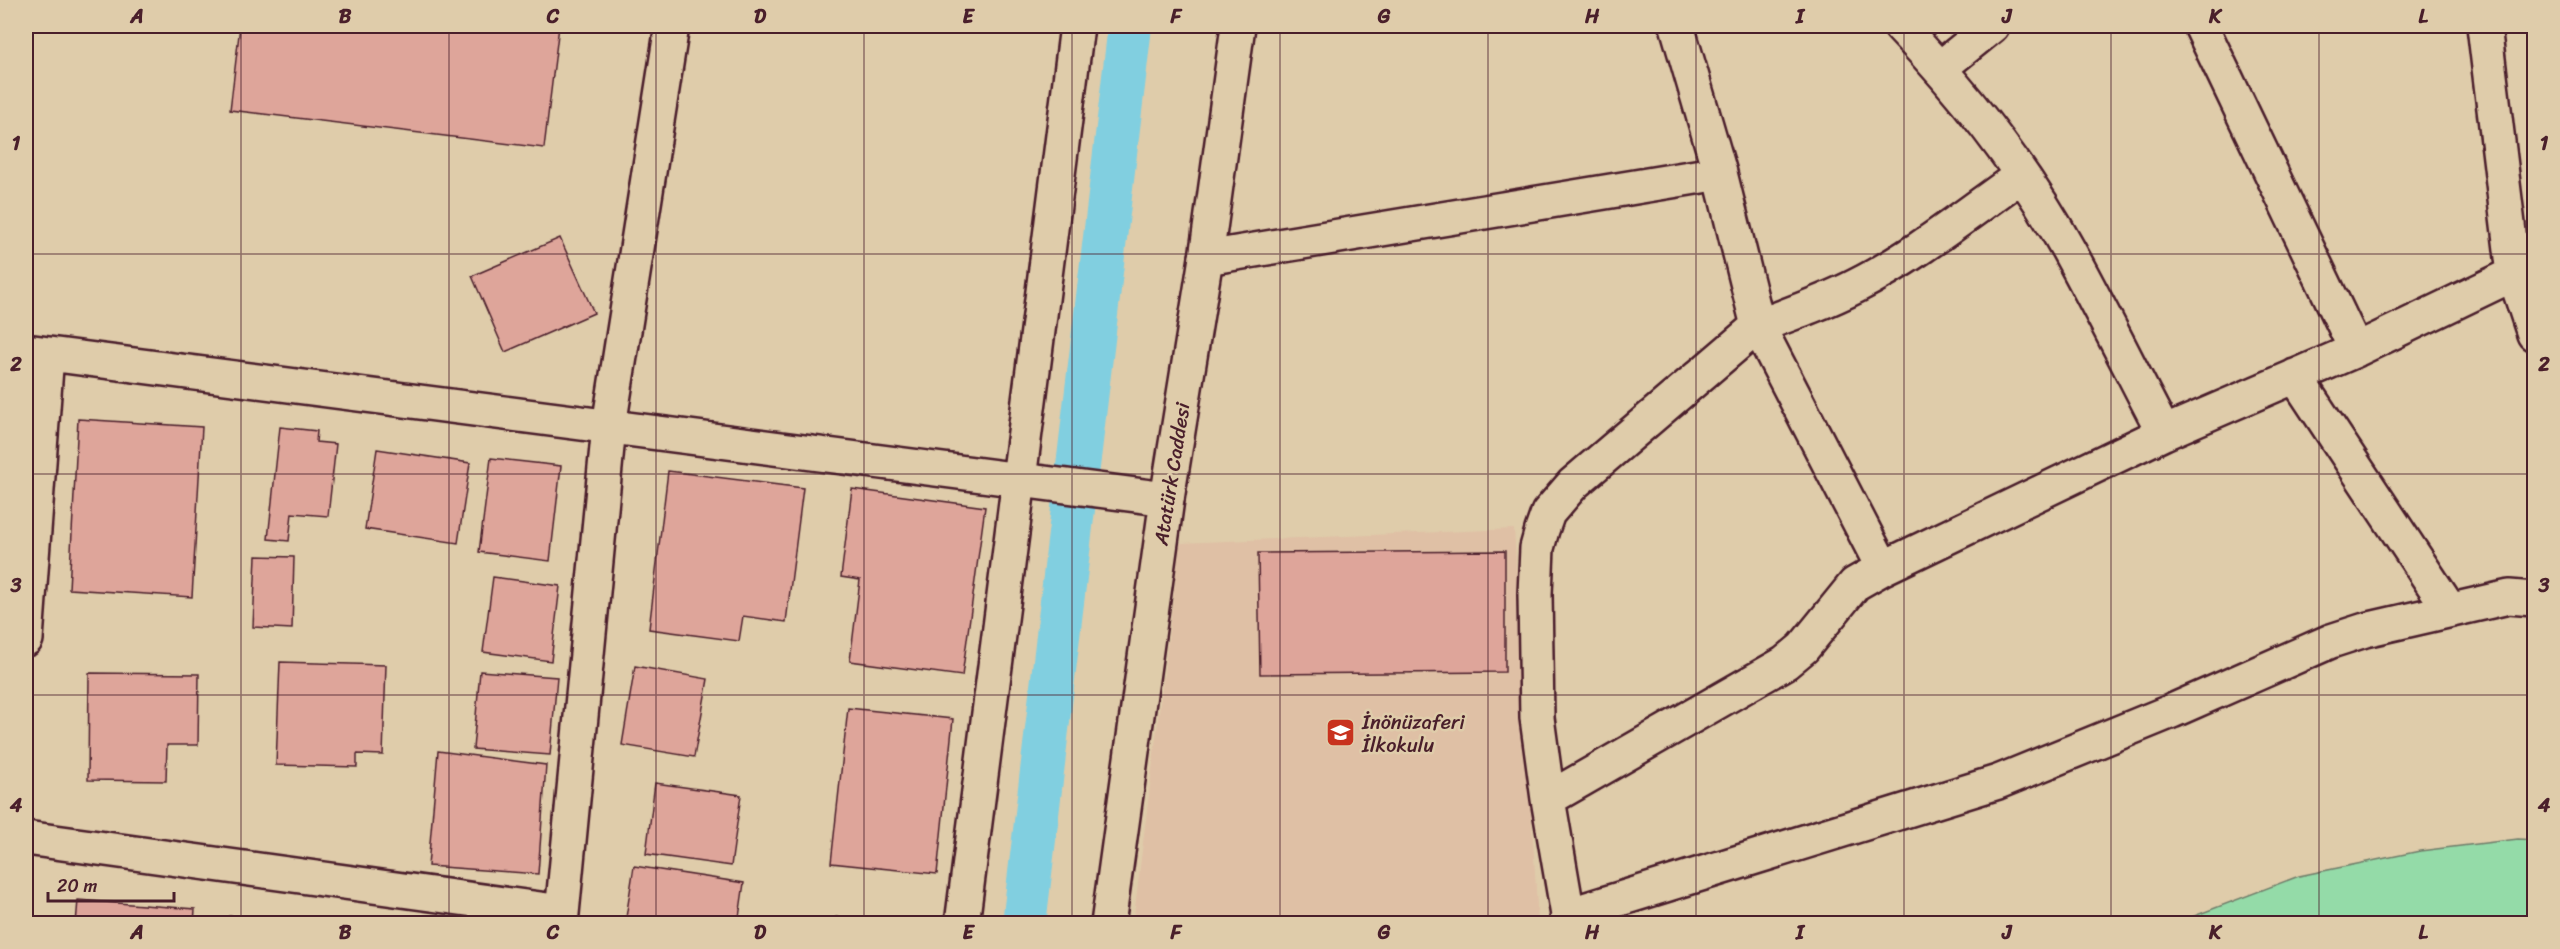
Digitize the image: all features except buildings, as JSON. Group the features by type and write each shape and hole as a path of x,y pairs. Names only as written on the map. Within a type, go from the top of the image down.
{"street":[{"path":"26,838 561,918 609,426 672,26"},
{"path":"962,924 1077,26"},
{"name":"Atatürk Caddesi","path":"1108,924 1167,498 1206,258 1238,26"},
{"path":"1677,26 1720,174 1758,326 1884,568"},
{"path":"1900,26 1940,68 2022,176 2068,250 2164,433"},
{"path":"1940,68 1992,26"},
{"path":"2201,26 2356,350"},
{"path":"2484,26 2535,334"},
{"path":"1206,258 1720,174"},
{"path":"2022,176 1903,259 1856,286 1758,326 1573,484 1548,513 1537,548 1535,594 1537,718 1567,919 1998,782 2172,711 2331,641 2365,630 2450,610 2522,598 2535,574"},
{"path":"1548,799 1785,663 1803,648 1856,584 1884,568 2164,433 2356,350 2524,273"},
{"path":"26,639 36,353 1167,498"},
{"path":"2295,376 2450,610"}],"shaded area":[{"name":"İnönüzaferi İlkokulu","path":"1514,529 1538,923 1133,924 1180,543"}],"green space":[{"path":"2518,839 2534,840 2534,923 2176,923 2299,876 2420,851"}],"waterway":[{"path":"1024,924 1130,26"}],"place":[{"name":"İnönüzaferi İlkokulu","path":"1341,733"}]}
